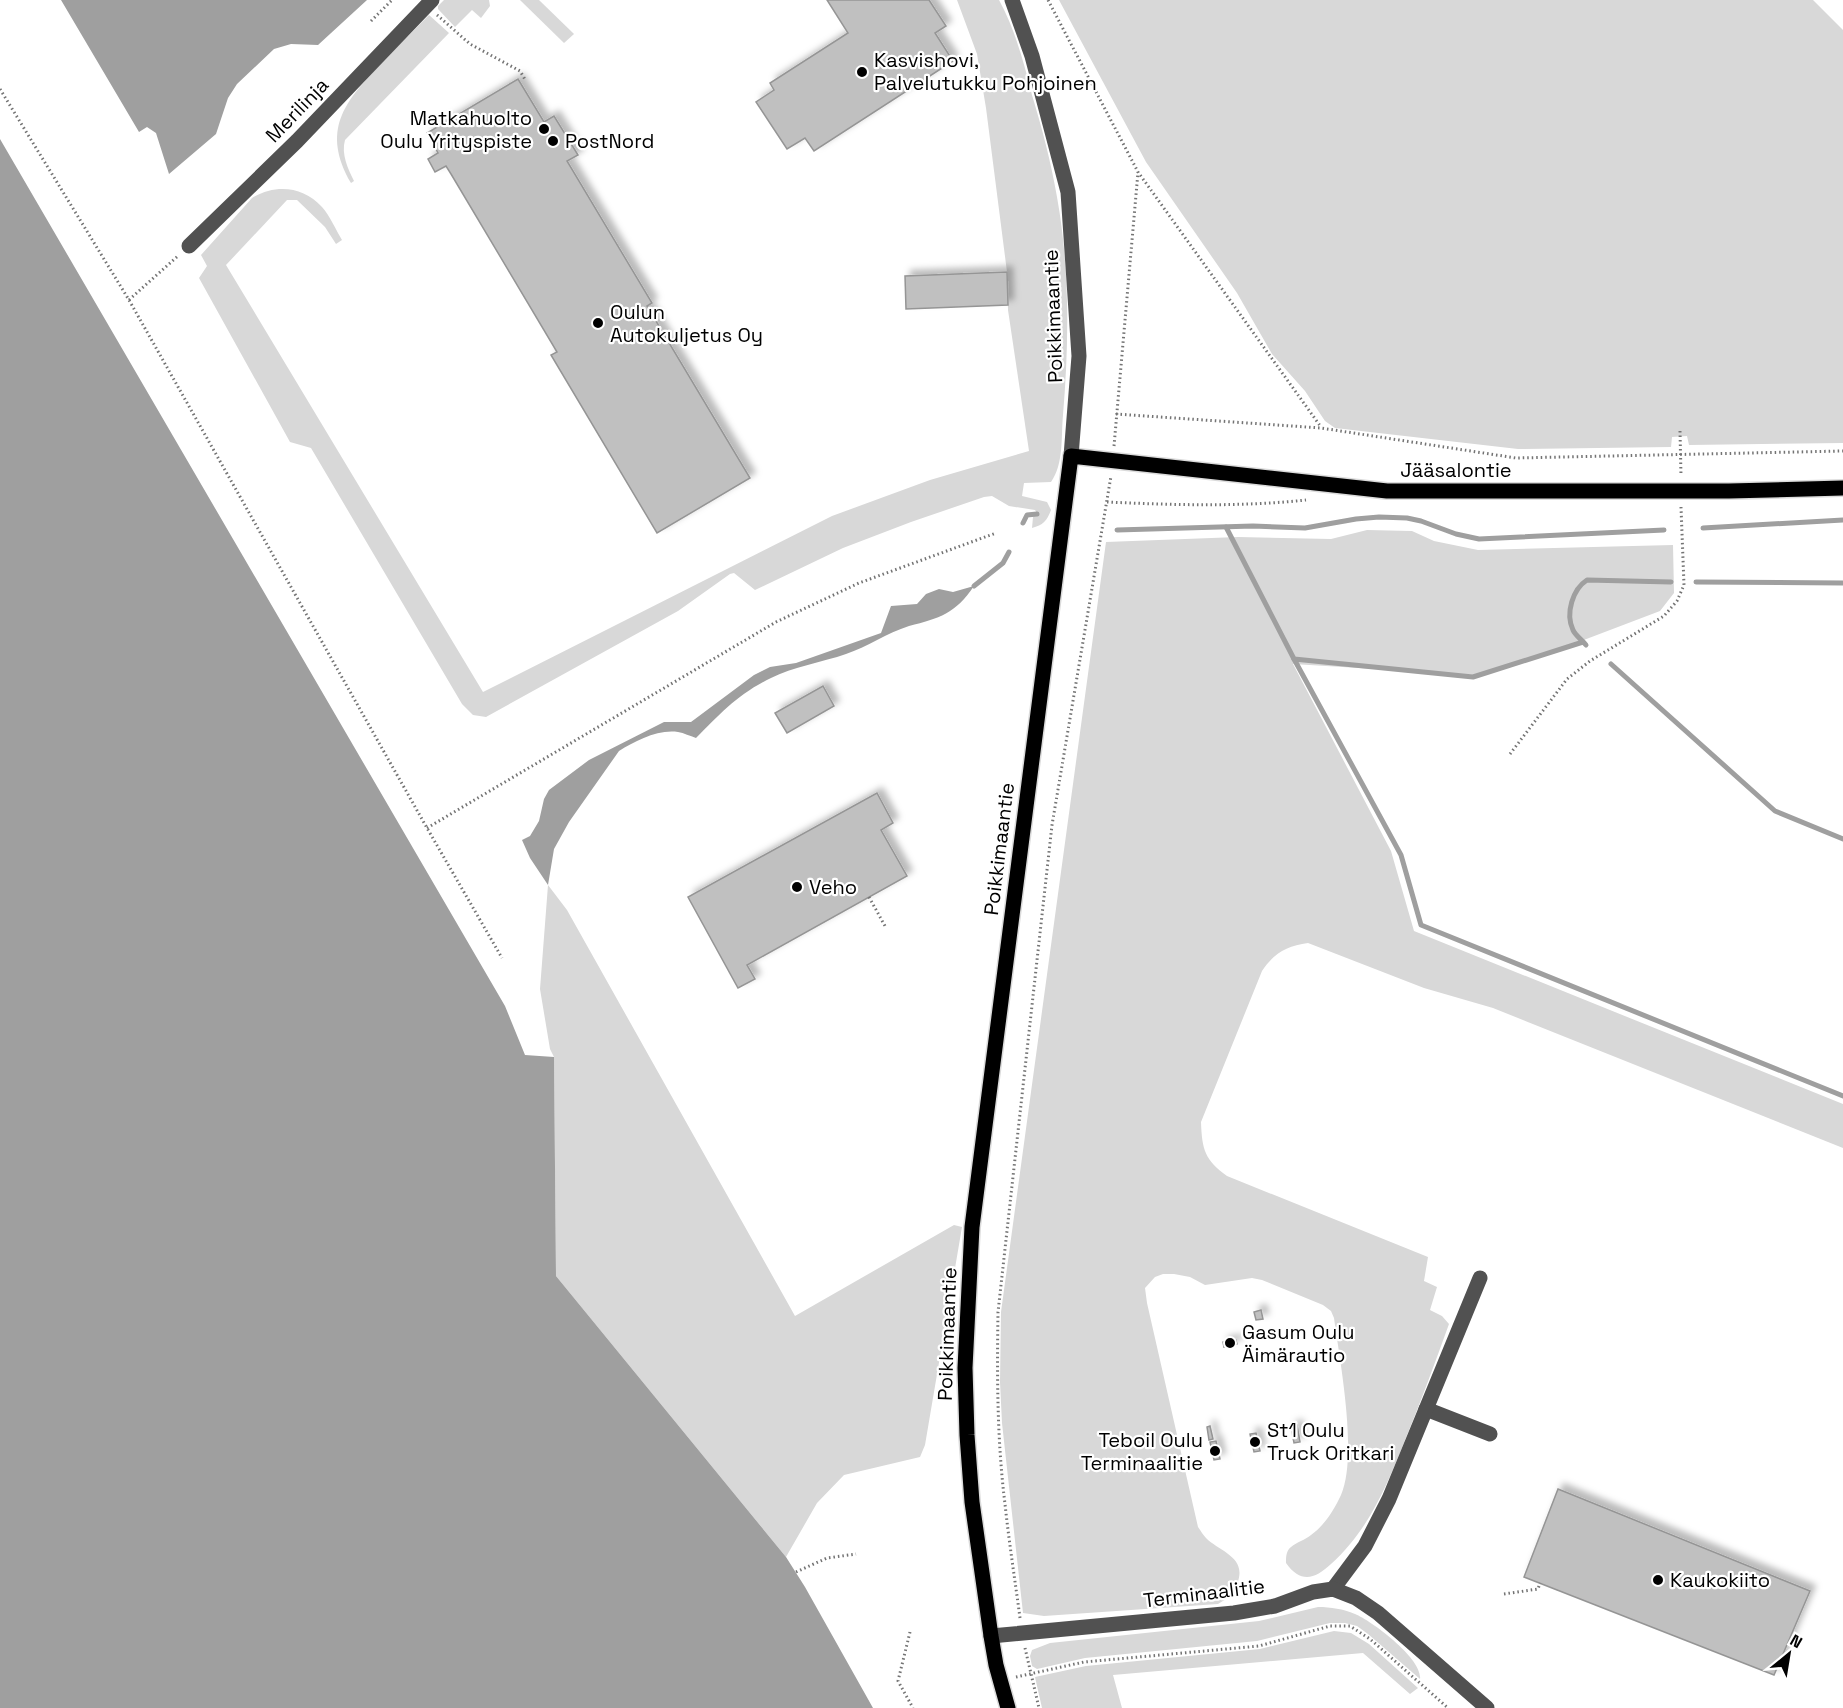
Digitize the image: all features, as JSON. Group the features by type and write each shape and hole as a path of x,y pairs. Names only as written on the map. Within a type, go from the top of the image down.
{"main road":[{"name":"Jääsalontie","path":"1071,456 1388,491 1729,491 1843,488"},
{"name":"Poikkimaantie","path":"1008,1708 991,1636 972,1502 965,1368 972,1227 1071,456"}],"street":[{"name":"Poikkimaantie","path":"1012,0 1032,56 1068,192 1079,356 1071,456"},
{"name":"Merilinja","path":"189,246 297,141 429,3"},
{"path":"1480,1278 1389,1499 1365,1546 1333,1589 1356,1598 1378,1613 1487,1708"},
{"path":"1426,1409 1490,1434"},
{"name":"Terminaalitie","path":"991,1636 1234,1613 1275,1606 1314,1592 1333,1589"}],"path":[{"path":"371,21 392,0"},
{"path":"1048,0 1138,172 1321,428"},
{"path":"429,3 470,44 520,71 526,81"},
{"path":"0,89 129,300 502,958"},
{"path":"1040,1708 1022,1633 1004,1503 997,1382 998,1312 1052,825 1113,461 1138,172"},
{"path":"129,300 189,246"},
{"path":"1116,414 1321,428 1516,458 1843,451"},
{"path":"1107,502 1161,504 1283,502 1310,499"},
{"path":"427,828 776,622 859,584 996,533"},
{"path":"1510,754 1568,679 1590,662 1664,616 1677,601 1684,585 1683,554"},
{"path":"869,897 885,926"},
{"path":"796,1572 827,1558 856,1554"},
{"path":"1504,1594 1538,1589 1540,1583"},
{"path":"1000,1681 1084,1662 1259,1646 1330,1626 1350,1626 1370,1639 1448,1708"},
{"path":"910,1632 898,1681 913,1708"}],"shaded area":[{"path":"61,0 367,0 318,45 291,44 274,49 237,84 228,98 216,134 169,174 156,133 147,127 139,132"},
{"path":"444,0 489,0 490,6 481,18 472,10 455,27 438,9"},
{"path":"520,0 539,0 574,34 564,43"},
{"path":"957,0 999,0 1005,11 1026,71 1057,197 1064,251 1067,306 1061,450 1058,467 1051,482 1024,483 1022,496 1047,502 1051,510 1046,520 1032,528 1033,517 1037,513 1035,510 1009,506 992,496 984,497 843,548 755,590 734,573 730,574 678,611 486,717 473,715 462,704 311,448 290,442 199,278 207,266 201,255 252,198 270,191 288,189 298,191 314,200 328,215 342,240 336,244 325,227 297,200 287,200 226,265 483,692 832,516 930,480 1029,451 1008,310 1007,272 986,108 977,54"},
{"path":"1059,0 1813,0 1843,30 1843,443 1689,445 1687,436 1672,437 1671,447 1518,449 1335,428 1325,421 1305,391 1272,354 1237,293 1146,162"},
{"path":"429,15 449,33 345,140 347,166 354,181 351,183 342,165 338,148 341,118 347,105 367,79"},
{"path":"0,139 505,1006 525,1055 554,1057 556,1276 786,1557 873,1708 0,1708"},
{"path":"1367,530 1412,531 1434,541 1478,550 1673,545 1674,593 1660,611 1568,646 1474,675 1293,664 1391,851 1414,931 1843,1104 1843,1148 1493,1008 1424,988 1308,943 1282,951 1271,959 1262,971 1201,1122 1206,1154 1214,1165 1227,1176 1428,1257 1424,1281 1437,1287 1430,1310 1442,1316 1449,1324 1417,1411 1384,1490 1356,1537 1331,1564 1319,1573 1308,1577 1297,1574 1286,1563 1288,1550 1311,1535 1324,1522 1341,1495 1346,1478 1348,1433 1346,1408 1334,1318 1331,1311 1323,1305 1252,1278 1205,1285 1190,1277 1174,1274 1155,1277 1145,1288 1147,1303 1198,1527 1206,1538 1236,1561 1239,1567 1237,1584 1234,1591 1218,1604 1044,1616 1023,1613 1002,1423 1001,1312 1106,542 1238,537 1331,539"},
{"path":"974,586 960,603 946,614 901,629 846,654 779,674 759,684 730,705 696,738 678,732 663,732 639,740 619,751 569,822 554,849 548,885 530,858 522,840 530,836 539,821 544,799 549,790 589,760 664,722 691,722 754,675 770,667 796,663 881,633 891,606 917,604 926,594 939,589 953,592"},
{"path":"548,885 567,910 795,1316 954,1225 962,1227 925,1445 920,1457 844,1475 817,1503 786,1557 556,1276 554,1057 550,1049 540,989"},
{"path":"1318,1607 1346,1611 1373,1624 1414,1661 1420,1679 1368,1634 1357,1626 1345,1623 1330,1623 1257,1641 1085,1658 1037,1669 1032,1666 1030,1656 1032,1650 1050,1643 1259,1621"},
{"path":"1334,1631 1351,1633 1369,1644 1418,1688 1410,1694 1363,1653 1113,1675 1122,1708 1042,1708 1035,1677 1086,1666 1260,1649"}],"building":[{"name":"Kasvishovi, Palvelutukku Pohjoinen","path":"827,0 929,0 946,26 935,33 953,61 814,151 805,138 787,149 756,102 774,90 770,83 848,33"},
{"name":"Oulun Autokuljetus Oy","path":"518,79 544,122 554,116 578,155 567,161 652,303 647,306 750,478 657,533 551,355 557,352 451,174 446,166 435,172 428,159 438,153 427,133"},
{"path":"1007,272 1008,305 906,309 905,276"},
{"path":"823,686 834,706 787,733 775,713"},
{"name":"Veho","path":"877,793 893,823 881,830 907,876 747,965 755,979 738,988 688,897"},
{"path":"1261,1310 1263,1319 1256,1320 1254,1312"},
{"name":"Gasum Oulu Äimärautio","path":"1236,1340 1237,1344 1224,1347 1223,1342"},
{"path":"1297,1425 1300,1442 1294,1443 1291,1427"},
{"path":"1210,1426 1213,1439 1209,1440 1207,1427"},
{"name":"St1 Oulu Truck Oritkari","path":"1256,1433 1260,1451 1254,1452 1250,1434"},
{"name":"Teboil Oulu Terminaalitie","path":"1216,1441 1220,1459 1214,1460 1210,1442"},
{"name":"Kaukokiito","path":"1558,1489 1810,1591 1774,1675 1524,1577"}],"waterway":[{"path":"1023,523 1027,515 1037,514"},
{"path":"1117,530 1253,526 1305,528 1379,517 1421,521 1456,534 1479,539 1664,530"},
{"path":"1703,528 1843,520"},
{"path":"1226,527 1294,659 1473,677 1583,642"},
{"path":"974,586 1003,563 1009,552"},
{"path":"1586,645 1574,632 1570,609 1574,595 1587,580 1671,582"},
{"path":"1696,582 1843,583"},
{"path":"1294,659 1401,855 1421,925 1843,1096"},
{"path":"1611,664 1775,811 1843,839"}],"place":[{"name":"Kasvishovi, Palvelutukku Pohjoinen","path":"862,72"},
{"name":"Matkahuolto Oulu Yrityspiste","path":"544,129"},
{"name":"PostNord","path":"553,141"},
{"name":"Oulun Autokuljetus Oy","path":"598,323"},
{"name":"Veho","path":"797,887"},
{"name":"Gasum Oulu Äimärautio","path":"1230,1343"},
{"name":"St1 Oulu Truck Oritkari","path":"1255,1442"},
{"name":"Teboil Oulu Terminaalitie","path":"1215,1451"},
{"name":"Kaukokiito","path":"1658,1580"}]}
